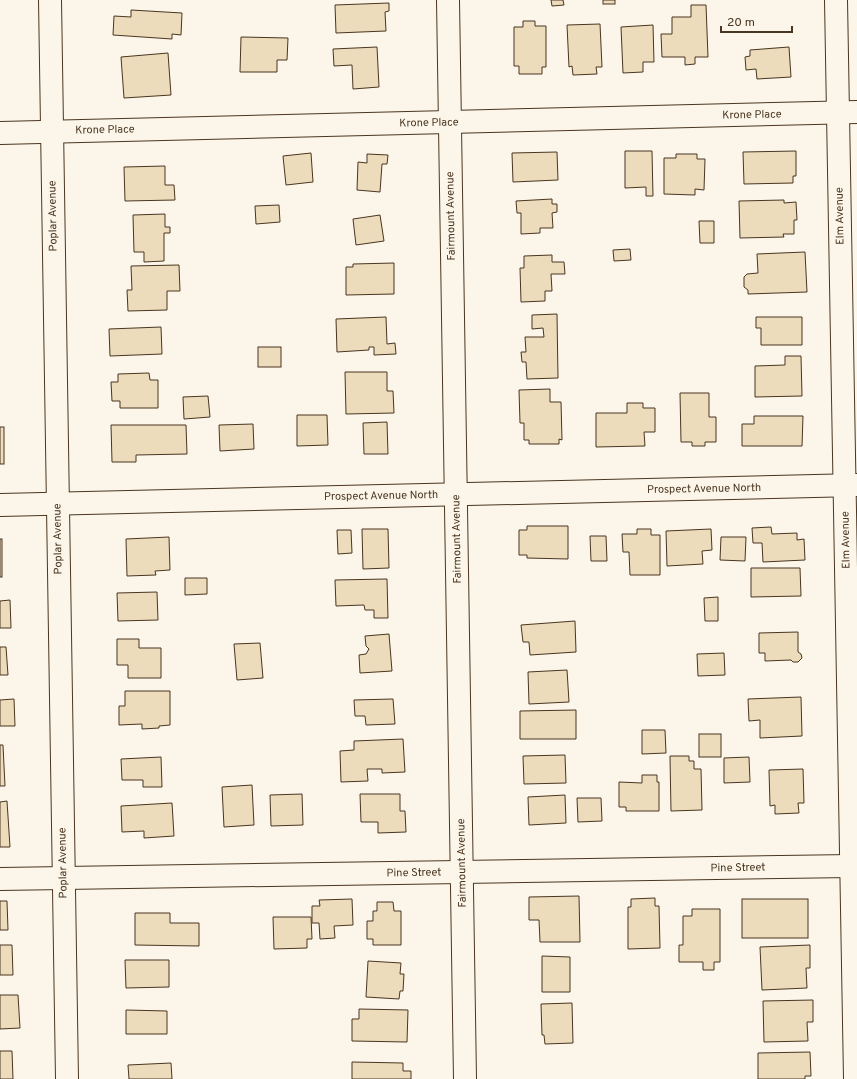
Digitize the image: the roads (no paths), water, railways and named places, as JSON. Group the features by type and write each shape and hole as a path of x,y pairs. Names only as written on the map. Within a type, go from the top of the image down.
{"street":[{"name":"Poplar Avenue","path":"50,0 67,1079"},
{"name":"Fairmount Avenue","path":"448,0 465,1079"},
{"name":"Elm Avenue","path":"836,0 848,112 853,747 852,866 855,1079"},
{"name":"Krone Place","path":"0,133 848,112"},
{"name":"Prospect Avenue North","path":"0,505 851,485"},
{"name":"Pine Street","path":"0,880 852,866"}]}
